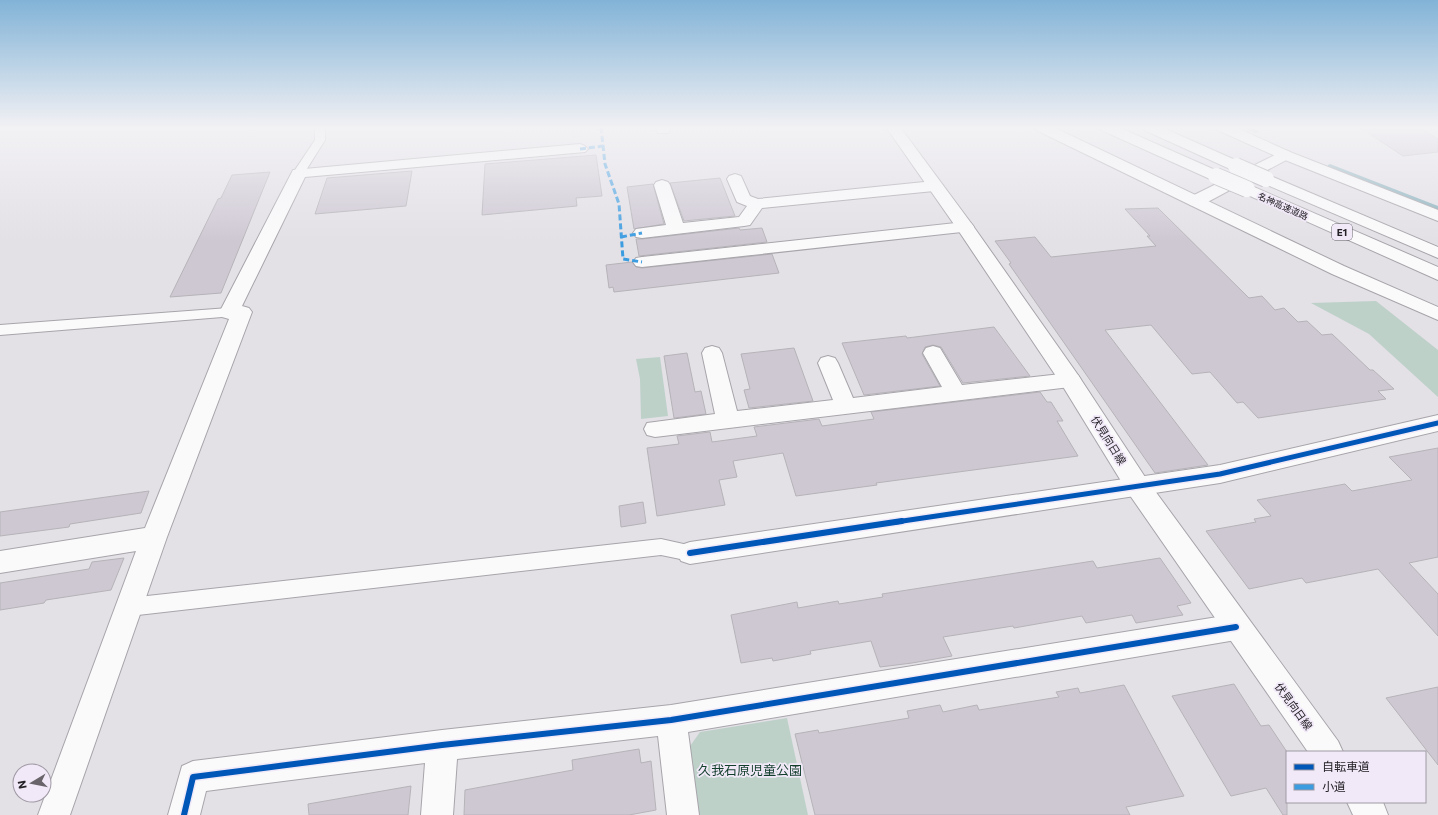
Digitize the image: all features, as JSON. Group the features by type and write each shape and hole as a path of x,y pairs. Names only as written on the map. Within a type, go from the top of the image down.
{"main road":[{"path":"54,815 235,313 299,173 392,165"},
{"name":"伏見向日線","path":"919,165 965,227 1070,380 1138,487 1326,751"},
{"path":"1121,165 1338,270 1438,314"},
{"name":"名神高速道路","path":"1191,165 1438,274"},
{"name":"名神高速道路","path":"1234,165 1438,253"},
{"path":"1196,201 1266,165"},
{"path":"1310,165 1438,216"},
{"path":"735,179 743,199 757,204 934,186"},
{"path":"662,185 676,229"},
{"path":"642,233 744,221 757,204"},
{"path":"642,262 965,227"},
{"path":"933,353 956,393"},
{"path":"712,354 728,420"},
{"path":"828,362 846,406"},
{"path":"655,429 1070,380"},
{"path":"690,553 1220,474 1438,423"},
{"path":"0,562 154,537"},
{"path":"184,815 193,778 442,745 671,720 1236,626"},
{"path":"671,720 683,815"},
{"path":"437,815 442,745"}],"lane":[{"path":"299,173 304,165"},
{"path":"0,330 235,313"},
{"path":"129,607 661,547 690,553"}],"green space":[{"path":"1376,301 1438,350 1438,397 1369,334 1311,303"},
{"path":"660,357 668,416 641,419 640,379 636,359"},
{"name":"久我石原児童公園","path":"787,718 808,815 697,815 688,749 700,732"}],"building":[{"path":"485,165 597,165 602,196 576,198 577,206 482,215"},
{"path":"412,171 406,206 315,214 327,178"},
{"path":"270,172 221,293 170,297 218,199 221,198 232,175"},
{"path":"720,178 735,216 684,221 670,183"},
{"path":"653,184 664,224 634,229 627,187"},
{"path":"1158,208 1249,298 1262,296 1275,310 1284,308 1298,322 1307,321 1322,335 1332,334 1370,370 1373,370 1394,389 1378,391 1386,399 1258,418 1243,402 1237,403 1210,372 1192,374 1151,325 1105,330 1208,465 1155,473 1009,264 1011,263 995,241 1035,237 1051,257 1156,246 1147,236 1150,236 1125,209"},
{"path":"739,228 740,230 762,228 767,242 639,256 636,239"},
{"path":"772,254 779,273 614,292 613,287 609,288 606,265 632,262 636,267 642,268"},
{"path":"994,327 1030,376 963,383 941,347 933,345 925,347 922,354 940,386 864,395 842,343 906,336 907,338"},
{"path":"794,348 813,401 749,408 744,390 750,389 741,354"},
{"path":"687,353 695,392 701,391 706,414 674,418 664,356"},
{"path":"1040,392 1047,402 1051,402 1063,421 1057,421 1078,456 876,483 877,485 796,496 783,453 733,461 737,477 719,480 725,505 657,516 647,448 679,444 677,436 710,432 712,442 757,436 754,427 819,419 822,426 874,419 871,412"},
{"path":"1438,448 1438,557 1409,563 1438,594 1438,636 1378,569 1306,583 1302,578 1249,589 1206,531 1256,522 1254,519 1271,516 1257,500 1345,484 1352,491 1412,480 1389,457"},
{"path":"149,491 141,513 70,524 69,527 0,536 0,512"},
{"path":"643,502 646,523 621,527 619,506"},
{"path":"124,558 111,590 46,600 44,603 0,610 0,583 89,569 92,562"},
{"path":"1160,558 1191,603 1177,606 1183,615 1136,623 1132,615 1086,623 1082,616 1014,628 1013,626 943,637 952,656 912,663 880,667 871,641 810,651 811,654 773,661 772,658 741,663 731,615 797,602 798,608 838,601 839,604 883,597 882,594 1093,561 1097,568"},
{"path":"1234,684 1261,726 1269,725 1286,751 1287,815 1283,815 1266,788 1231,796 1172,696"},
{"path":"1124,685 1184,796 1126,807 1130,815 815,815 795,734 818,730 819,733 909,718 907,711 940,705 943,712 977,705 979,710 1059,697 1056,692 1078,688 1080,693"},
{"path":"1438,687 1438,765 1386,698"},
{"path":"639,749 641,763 651,761 656,810 629,815 464,815 465,790 573,770 572,760"},
{"path":"411,786 408,815 309,815 308,804"}],"waterway":[{"path":"1330,166 1438,208"}],"marked path":[{"path":"605,165 619,204 623,259 642,262"},
{"path":"621,237 642,233"}],"cycle path":[{"path":"690,553 1220,474 1438,423"},
{"path":"184,815 193,777 442,745 671,720 1236,627"}]}
